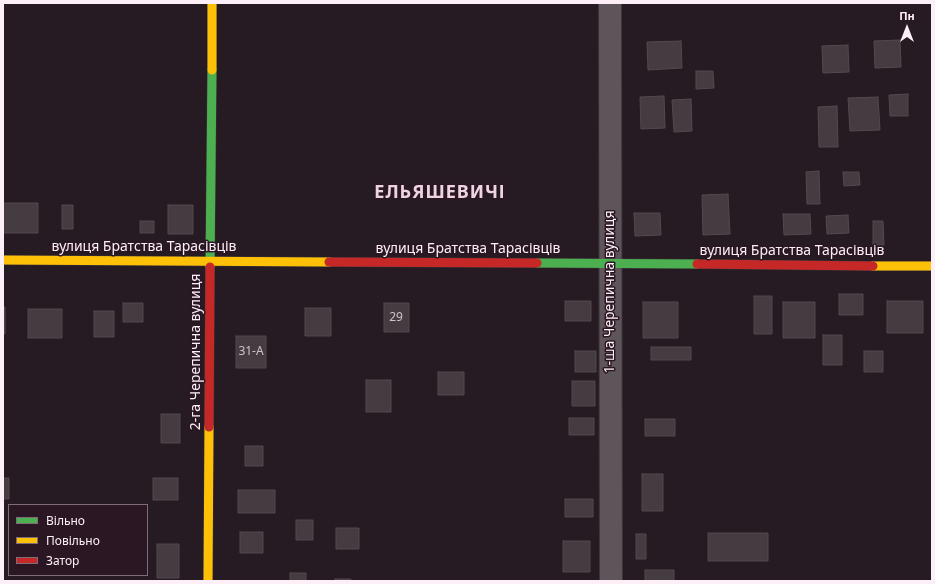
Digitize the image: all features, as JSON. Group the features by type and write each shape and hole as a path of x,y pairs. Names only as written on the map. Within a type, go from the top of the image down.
{"street":[{"name":"2-га Черепична вулиця","path":"208,581 212,3"},
{"name":"1-ша Черепична вулиця","path":"610,3 611,581"},
{"name":"вулиця Братства Тарасівців","path":"3,260 932,266"}],"building":[{"path":"900,40 901,67 875,68 874,41"},
{"path":"681,41 682,68 648,70 647,42"},
{"path":"848,45 849,72 823,73 822,46"},
{"path":"696,71 713,71 714,88 696,89"},
{"path":"908,94 908,116 890,116 889,95"},
{"path":"664,96 665,128 641,129 640,97"},
{"path":"878,97 880,130 850,131 848,98"},
{"path":"691,99 692,131 674,132 672,100"},
{"path":"837,106 838,147 819,147 818,107"},
{"path":"819,171 820,204 807,204 806,172"},
{"path":"843,172 859,172 860,185 844,186"},
{"path":"728,194 730,234 703,235 702,195"},
{"path":"3,203 38,203 38,233 3,233"},
{"path":"62,205 73,205 73,229 62,229"},
{"path":"168,205 193,205 193,234 168,234"},
{"path":"634,213 660,213 661,235 635,236"},
{"path":"783,214 810,214 811,234 784,235"},
{"path":"848,215 849,233 827,234 826,216"},
{"path":"140,221 154,221 154,233 140,233"},
{"path":"873,221 883,221 884,245 873,245"},
{"path":"839,294 863,294 863,315 839,315"},
{"path":"754,296 772,296 772,334 754,334"},
{"path":"565,301 591,301 591,321 565,321"},
{"path":"887,301 923,301 923,333 887,333"},
{"path":"643,302 678,302 678,338 643,338"},
{"path":"783,302 815,302 815,338 783,338"},
{"path":"123,303 143,303 143,322 123,322"},
{"path":"384,303 409,303 409,332 384,332"},
{"path":"3,307 5,307 5,334 3,334"},
{"path":"305,308 331,308 331,336 305,336"},
{"path":"28,309 62,309 62,338 28,338"},
{"path":"94,311 114,311 114,337 94,337"},
{"path":"823,335 842,335 842,365 823,365"},
{"path":"236,336 266,336 266,368 236,368"},
{"path":"651,347 691,347 691,360 651,360"},
{"path":"575,351 596,351 596,372 575,372"},
{"path":"864,351 883,351 883,372 864,372"},
{"path":"438,372 464,372 464,395 438,395"},
{"path":"366,380 391,380 391,412 366,412"},
{"path":"572,381 595,381 595,406 572,406"},
{"path":"161,414 180,414 180,443 161,443"},
{"path":"569,418 594,418 594,435 569,435"},
{"path":"645,419 675,419 675,436 645,436"},
{"path":"245,446 263,446 263,466 245,466"},
{"path":"642,474 663,474 663,511 642,511"},
{"path":"3,478 9,478 9,499 3,499"},
{"path":"153,478 178,478 178,500 153,500"},
{"path":"238,490 275,490 275,513 238,513"},
{"path":"565,499 593,499 593,517 565,517"},
{"path":"296,520 313,520 313,540 296,540"},
{"path":"336,528 359,528 359,549 336,549"},
{"path":"240,532 263,532 263,553 240,553"},
{"path":"708,533 768,533 768,561 708,561"},
{"path":"636,534 646,534 646,559 636,559"},
{"path":"563,541 590,541 590,572 563,572"},
{"path":"157,544 179,544 179,578 157,578"},
{"path":"645,570 674,570 674,581 645,581"},
{"path":"290,573 306,573 306,581 290,581"},
{"path":"335,579 351,579 351,581 335,581"}],"traffic: fast":[{"path":"210,267 212,70"},
{"path":"537,263 697,264"}],"traffic: slow":[{"path":"212,3 212,70"},
{"path":"3,260 329,262"},
{"path":"873,266 932,266"},
{"path":"208,581 209,427"}],"traffic: jam":[{"path":"329,262 537,263"},
{"path":"697,264 873,266"},
{"path":"209,427 210,267"}],"district":[{"name":"ЕЛЬЯШЕВИЧІ","path":"440,193"}]}
